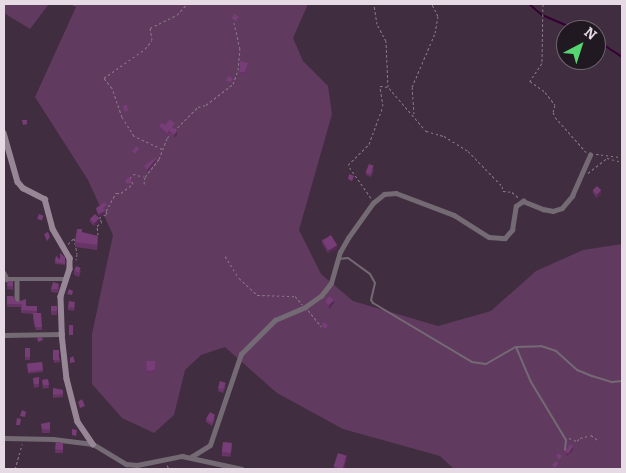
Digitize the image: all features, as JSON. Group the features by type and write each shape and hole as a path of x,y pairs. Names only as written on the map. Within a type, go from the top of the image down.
{"street":[{"path":"4,133 18,182 23,188 45,199 53,228 69,252 71,264 61,297 62,334 67,380 73,408 81,427 93,444 126,464 138,465 175,457 191,457 242,469"},
{"path":"191,457 210,445 242,354 275,320 305,307 321,296 331,284 338,260 348,238 373,203 384,194 396,193 454,216 490,237 505,238 512,230 516,206 523,201 553,211 562,208 572,196 590,155"},
{"path":"4,272 7,279 66,279"},
{"path":"16,280 17,301"},
{"path":"4,335 62,334"},
{"path":"4,438 52,439 93,444"}],"lane":[{"path":"338,260 348,258 370,274 375,283 371,300 373,303 472,362 486,364 516,347 541,346 556,351 577,370 612,382 622,381"},
{"path":"516,347 531,382 566,440 565,450"}],"path":[{"path":"162,149 134,136 122,117 112,88 104,78 145,49 152,40 150,28 177,15 187,4"},
{"path":"374,4 377,24 386,41 388,87 391,93 414,115 426,131 444,136 468,151 502,186 503,191 512,192 523,201"},
{"path":"414,115 412,87 435,34 438,16 432,4"},
{"path":"543,4 542,63 530,81 545,92 555,105 552,112 555,117 590,155 600,153 622,157"},
{"path":"144,184 145,177 160,159 167,138 198,107 206,105 233,84 238,70 240,49 234,23"},
{"path":"373,203 371,196 348,165 369,144 383,106 380,86 388,87"},
{"path":"581,177 607,158 622,162"},
{"path":"96,238 99,232 97,226 102,222 99,218 107,214 106,211 116,193 121,193 133,184 130,178 133,174 145,177"},
{"path":"66,246 74,238 77,254 75,266"},
{"path":"225,256 239,278 257,295 295,296 321,326"},
{"path":"568,438 577,441 580,438 591,435 598,440"},
{"path":"15,469 24,439"}],"shaded area":[{"path":"4,4 49,4 30,29 4,13"},
{"path":"70,4 308,4 293,38 303,61 328,86 332,114 299,230 321,274 353,301 438,326 491,311 536,271 583,250 622,244 622,469 454,469 440,456 343,429 277,393 225,347 201,355 185,370 174,415 154,433 122,418 92,384 92,334 113,235 88,180 35,97 76,7"}],"building":[{"path":"235,14 239,17 236,21 231,18"},
{"path":"240,61 248,63 245,72 240,72"},
{"path":"228,76 233,78 231,82 226,81"},
{"path":"127,105 128,111 124,112 123,106"},
{"path":"170,119 175,124 172,127 177,131 174,135 169,130 167,133 159,126 162,123 165,125"},
{"path":"22,120 27,120 27,124 23,125"},
{"path":"137,146 139,149 135,154 132,151"},
{"path":"156,159 147,170 144,166"},
{"path":"369,164 374,166 370,174 366,172"},
{"path":"349,174 354,176 352,181 348,179"},
{"path":"130,177 132,182 127,184 125,180"},
{"path":"597,186 601,190 597,194 593,190"},
{"path":"105,202 107,205 103,208 105,211 99,214 96,208"},
{"path":"39,214 44,216 42,221 37,219"},
{"path":"95,214 99,218 94,223 90,219"},
{"path":"77,229 82,229 82,232 98,236 97,245 75,242"},
{"path":"48,232 50,237 47,241 44,234"},
{"path":"331,235 337,245 329,250 322,240"},
{"path":"60,253 65,257 65,264 55,262 56,256 60,260"},
{"path":"76,266 81,268 79,273 74,271"},
{"path":"8,281 13,281 13,286 7,286"},
{"path":"53,282 59,284 58,289 51,289"},
{"path":"69,289 73,291 72,295 67,294"},
{"path":"7,296 13,296 17,302 26,299 26,306 37,306 37,311 21,310 22,304 7,304"},
{"path":"329,296 334,300 329,305 325,302"},
{"path":"69,301 75,302 74,308 68,307"},
{"path":"51,306 57,306 57,311 51,311"},
{"path":"33,313 41,313 42,327 36,327"},
{"path":"324,322 328,325 326,329 321,326"},
{"path":"69,325 73,325 73,335 69,335"},
{"path":"37,337 42,337 43,340 38,342"},
{"path":"25,348 30,348 30,357 25,357"},
{"path":"53,350 59,350 59,360 53,360"},
{"path":"73,356 75,362 70,363 70,358"},
{"path":"146,361 155,361 155,370 147,371"},
{"path":"42,362 43,370 28,372 27,364"},
{"path":"39,377 39,384 34,384 33,378"},
{"path":"48,379 49,385 43,385 42,380"},
{"path":"220,381 226,383 223,389 218,388"},
{"path":"53,388 63,390 63,394 53,395"},
{"path":"82,399 85,406 80,408 78,402"},
{"path":"22,410 26,412 25,417 20,416"},
{"path":"210,412 215,415 212,423 206,419"},
{"path":"17,418 21,419 20,425 16,425"},
{"path":"50,422 50,430 42,429 41,424"},
{"path":"72,429 77,430 76,436 72,435"},
{"path":"56,442 63,443 63,450 55,449"},
{"path":"223,442 232,443 231,453 222,452"},
{"path":"570,444 573,446 568,454 565,451"},
{"path":"338,453 347,456 342,469 334,466"},
{"path":"558,453 562,456 559,460 556,456"},
{"path":"556,461 559,464 555,468 552,465"}],"waterway":[{"path":"529,4 542,15 556,21"},
{"path":"606,47 622,57"}]}
